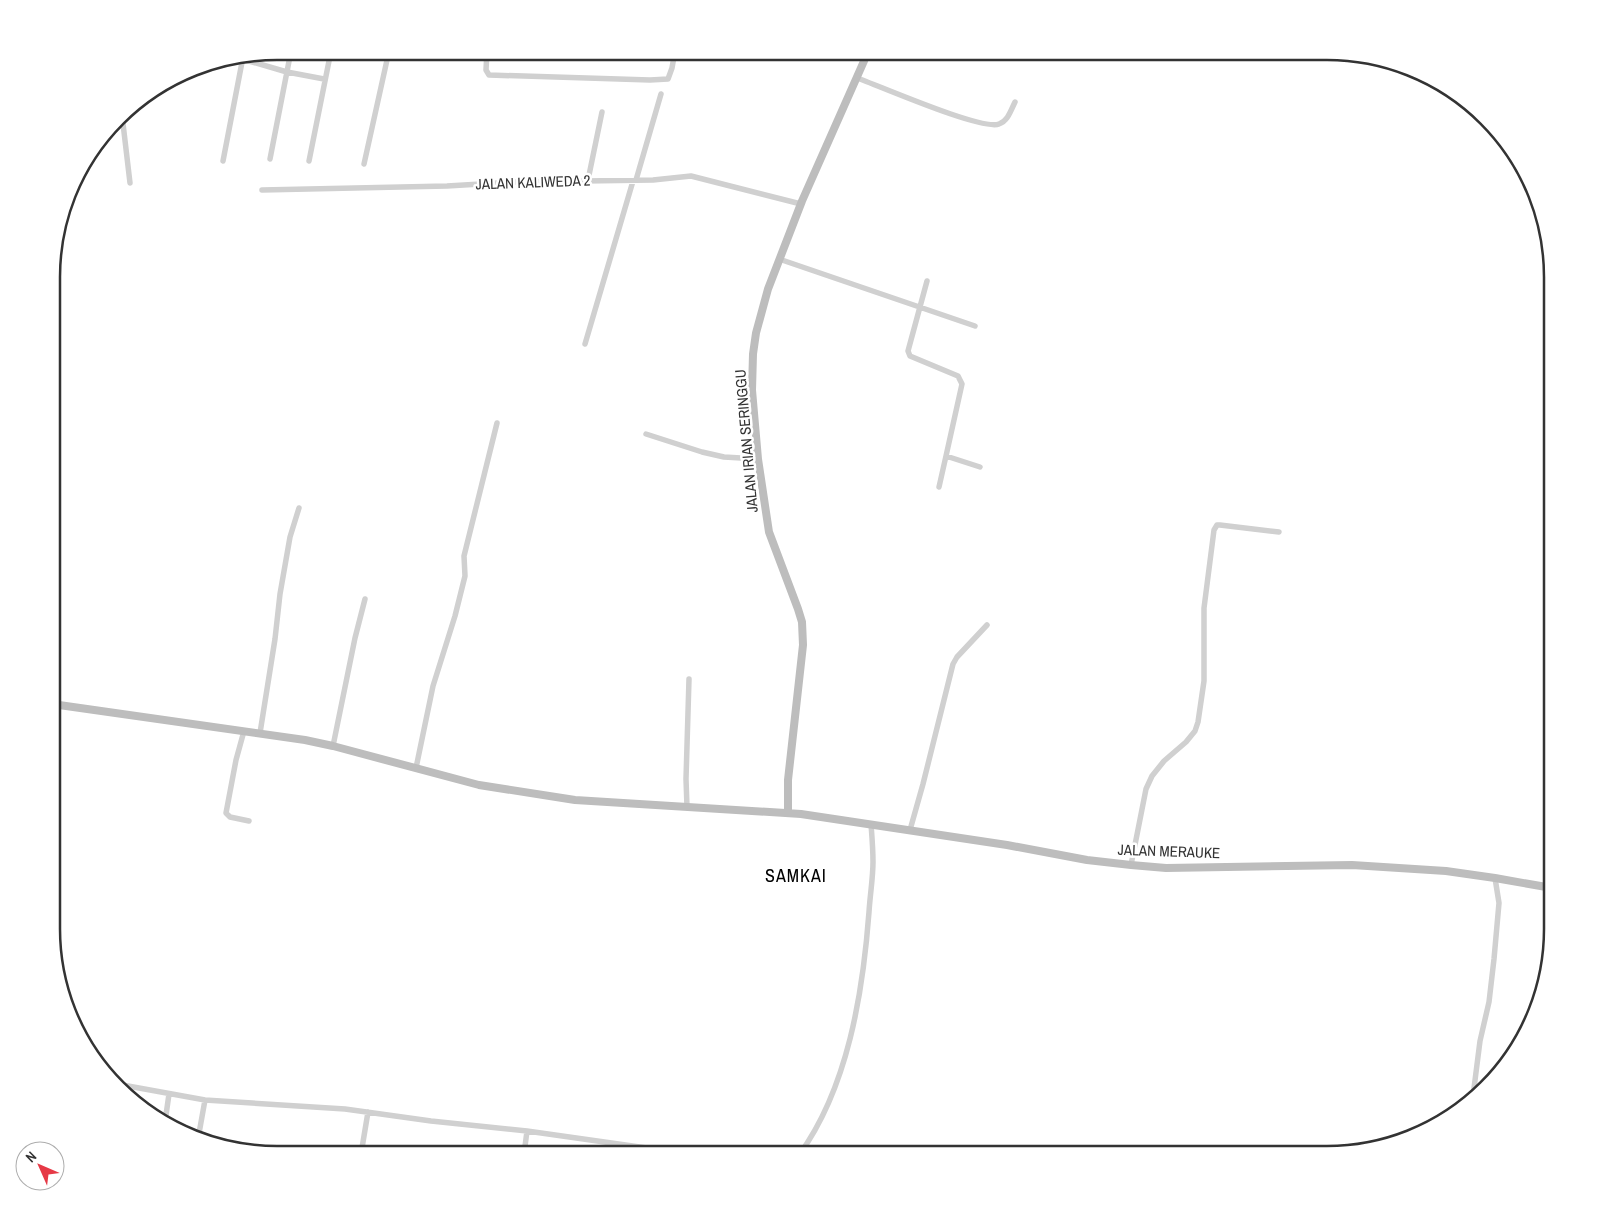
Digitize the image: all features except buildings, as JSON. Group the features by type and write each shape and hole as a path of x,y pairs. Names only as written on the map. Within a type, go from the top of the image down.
{"street":[{"path":"270,159 289,60"},
{"path":"309,160 329,60"},
{"path":"364,164 387,60"},
{"path":"486,60 486,70 489,75 650,80 668,79 673,60"},
{"name":"JALAN IRIAN SERINGGU","path":"788,812 788,780 803,645 802,622 768,532 758,459 752,390 753,354 761,311 780,259 801,204 865,60"},
{"path":"253,61 286,72 324,79"},
{"path":"222,161 241,63"},
{"path":"857,78 946,113 985,124 995,125 1002,123 1015,102"},
{"path":"585,344 661,94"},
{"path":"588,180 602,112"},
{"path":"123,125 130,183"},
{"name":"JALAN KALIWEDA 2","path":"262,190 447,186 588,180 653,180 690,176 801,204"},
{"path":"780,259 975,326"},
{"path":"927,281 908,351 910,356 958,376 962,384 939,487"},
{"path":"416,768 433,686 455,616 465,576 464,556 497,423"},
{"path":"646,434 724,458 758,459"},
{"path":"946,456 980,467"},
{"path":"260,733 276,639 280,594 290,537 299,508"},
{"path":"1131,865 1146,789 1152,776 1164,761 1186,742 1195,731 1198,722 1204,682 1204,608 1214,530 1220,525 1279,532"},
{"path":"333,746 365,598"},
{"path":"910,830 953,664 957,657 987,626"},
{"path":"686,807 689,680"},
{"name":"JALAN MERAUKE","path":"60,705 260,733 333,746 479,785 575,800 788,812 910,830 1087,860 1131,865 1166,868 1352,865 1426,870 1495,878 1544,887"},
{"path":"244,731 236,760 226,813 230,817 249,822"},
{"path":"804,1146 824,1111 837,1082 844,1060 862,974 873,863 871,824"},
{"path":"1474,1088 1480,1041 1489,1002 1494,959 1499,903 1495,878"},
{"path":"128,1086 205,1100 345,1109 633,1146"},
{"path":"166,1115 169,1094"},
{"path":"199,1131 205,1100"},
{"path":"362,1146 368,1112"},
{"path":"525,1146 527,1131"}],"district":[{"name":"SAMKAI","path":"796,875"}]}
